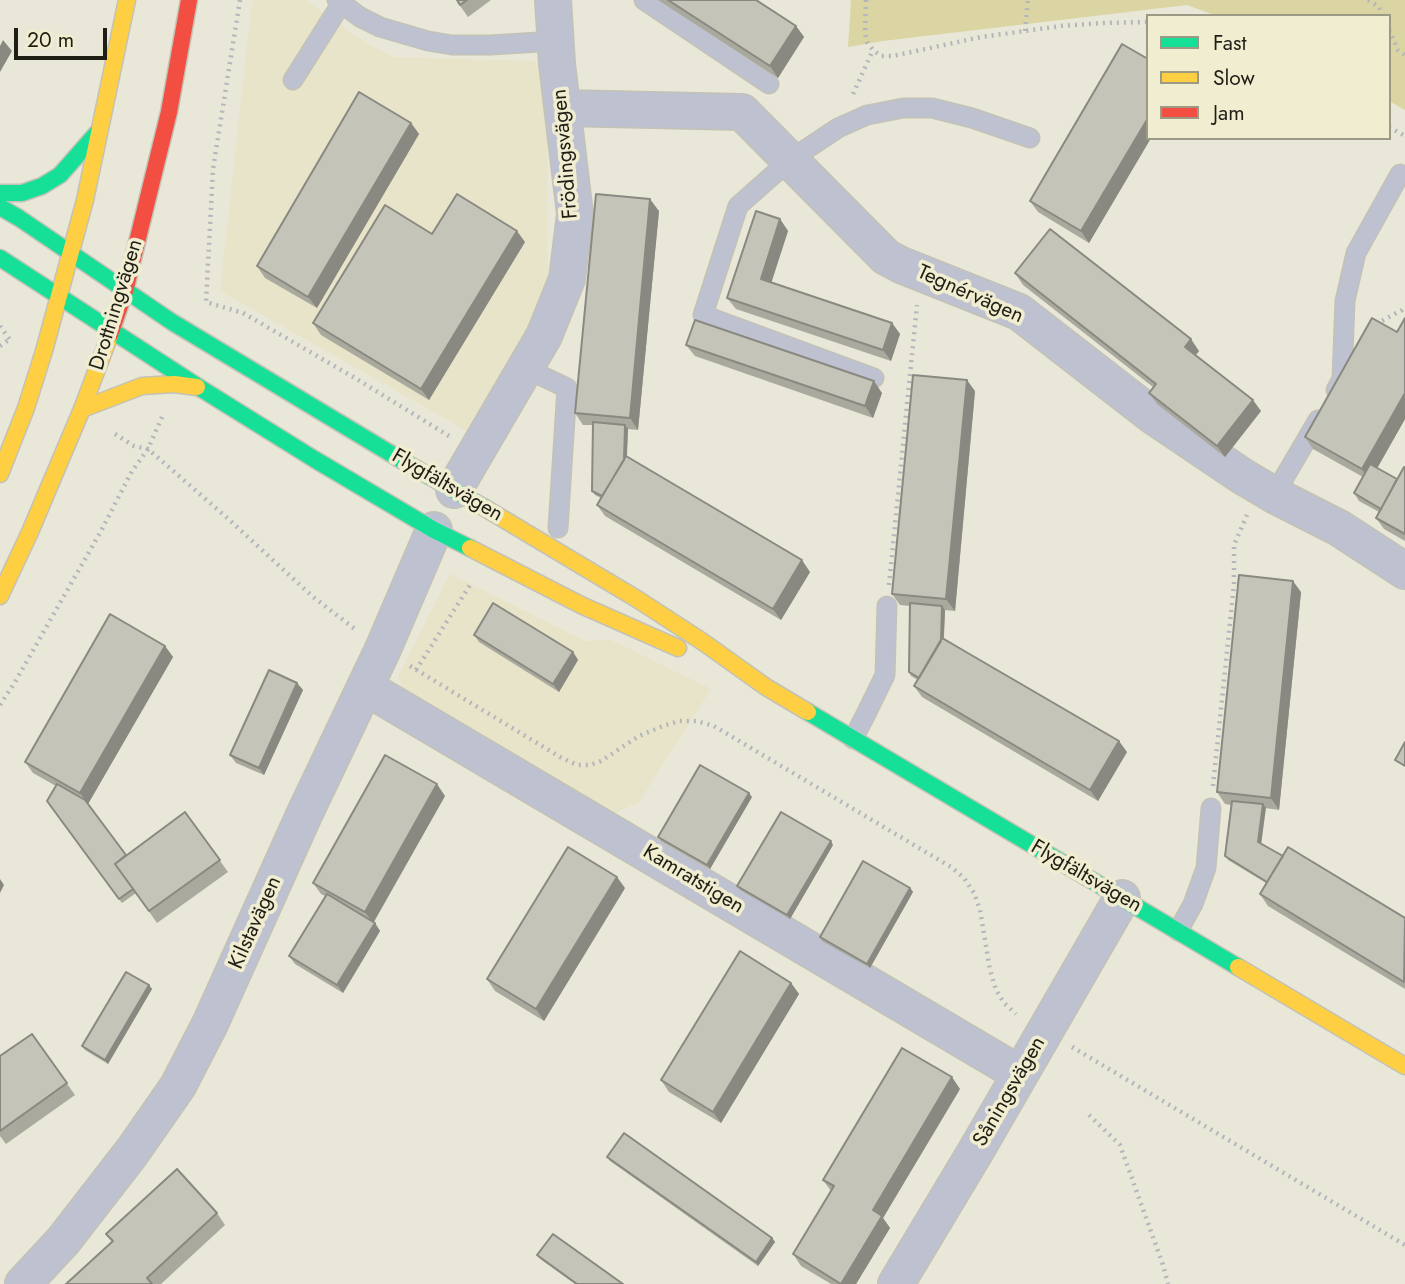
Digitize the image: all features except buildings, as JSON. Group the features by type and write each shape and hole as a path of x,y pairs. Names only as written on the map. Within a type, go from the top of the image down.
{"street":[{"path":"0,474 26,408 85,200 127,0"},
{"name":"Drottningvägen","path":"0,596 82,409 125,291 169,112 189,0"},
{"name":"Frödingsvägen","path":"444,510 544,336 567,279 575,214 554,0"},
{"name":"Tegnérvägen","path":"563,108 742,112 886,257 1019,312 1153,416 1242,476 1339,528 1405,571"},
{"path":"0,193 22,193 43,186 60,175 101,129"},
{"name":"Flygfältsvägen","path":"0,207 172,322 408,464 444,510 581,605 766,687"},
{"name":"Flygfältsvägen","path":"0,258 314,459 444,510 508,521 643,603 766,687 1405,1066"},
{"path":"82,409 142,386 174,384 200,388"},
{"name":"Kilstavägen","path":"23,1284 63,1241 132,1152 178,1086 210,1024 444,510"},
{"name":"Kamratstigen","path":"365,687 1020,1074"},
{"name":"Såningsvägen","path":"896,1284 978,1149 1122,898"}],"lane":[{"path":"644,0 769,84"},
{"path":"293,80 339,2 380,27 428,41 452,45 490,45 556,41"},
{"path":"874,378 703,315 738,206 790,160 838,128 878,113 903,108 932,108 972,118 1030,138"},
{"path":"1274,495 1342,379 1345,301 1356,253 1400,174"},
{"path":"525,368 567,388 558,528"},
{"path":"853,739 885,675 887,606"},
{"path":"1178,930 1193,904 1206,868 1211,808"}],"path":[{"path":"240,0 214,169 206,302 243,313 258,321"},
{"path":"866,0 864,33 873,50 881,56 1026,31 1103,23 1146,22"},
{"path":"1026,31 1028,0"},
{"path":"1368,0 1379,7 1382,14"},
{"path":"1391,34 1398,50 1405,55"},
{"path":"838,128 873,50"},
{"path":"887,606 921,273"},
{"path":"0,346 9,339"},
{"path":"0,705 101,531 132,471 148,449 166,408"},
{"path":"113,432 134,446 148,449 312,596 362,636 560,757 577,765 590,765 601,761 639,736 663,726 679,721 696,721 714,726 951,867 964,878 974,893 996,990 1004,1003 1017,1015 1405,1245"},
{"path":"1211,808 1234,584 1234,545 1246,516 1274,495"},
{"path":"416,670 473,581"},
{"path":"1089,1115 1120,1145 1168,1284"}],"shaded area":[{"path":"252,0 305,0 371,46 394,57 535,61 547,99 548,303 474,435 220,291"},
{"path":"851,0 1405,0 1405,110 1391,102 1391,14 1212,14 1187,5 848,47"},
{"path":"450,574 585,641 611,640 711,689 639,802 608,816 404,693 398,676"}],"traffic: fast":[{"path":"0,193 22,193 42,186 60,175 97,133"},
{"path":"0,207 172,322 485,508"},
{"path":"0,258 314,459 434,530 470,548"},
{"path":"808,712 1238,967"}],"traffic: slow":[{"path":"0,474 26,408 44,351 85,200 127,0"},
{"path":"0,596 82,409 110,335"},
{"path":"82,409 142,386 174,384 197,387"},
{"path":"485,508 637,599 766,687 808,712"},
{"path":"470,548 581,605 678,648"},
{"path":"1238,967 1405,1066"}],"traffic: jam":[{"path":"110,335 125,291 169,112 189,0"}]}
